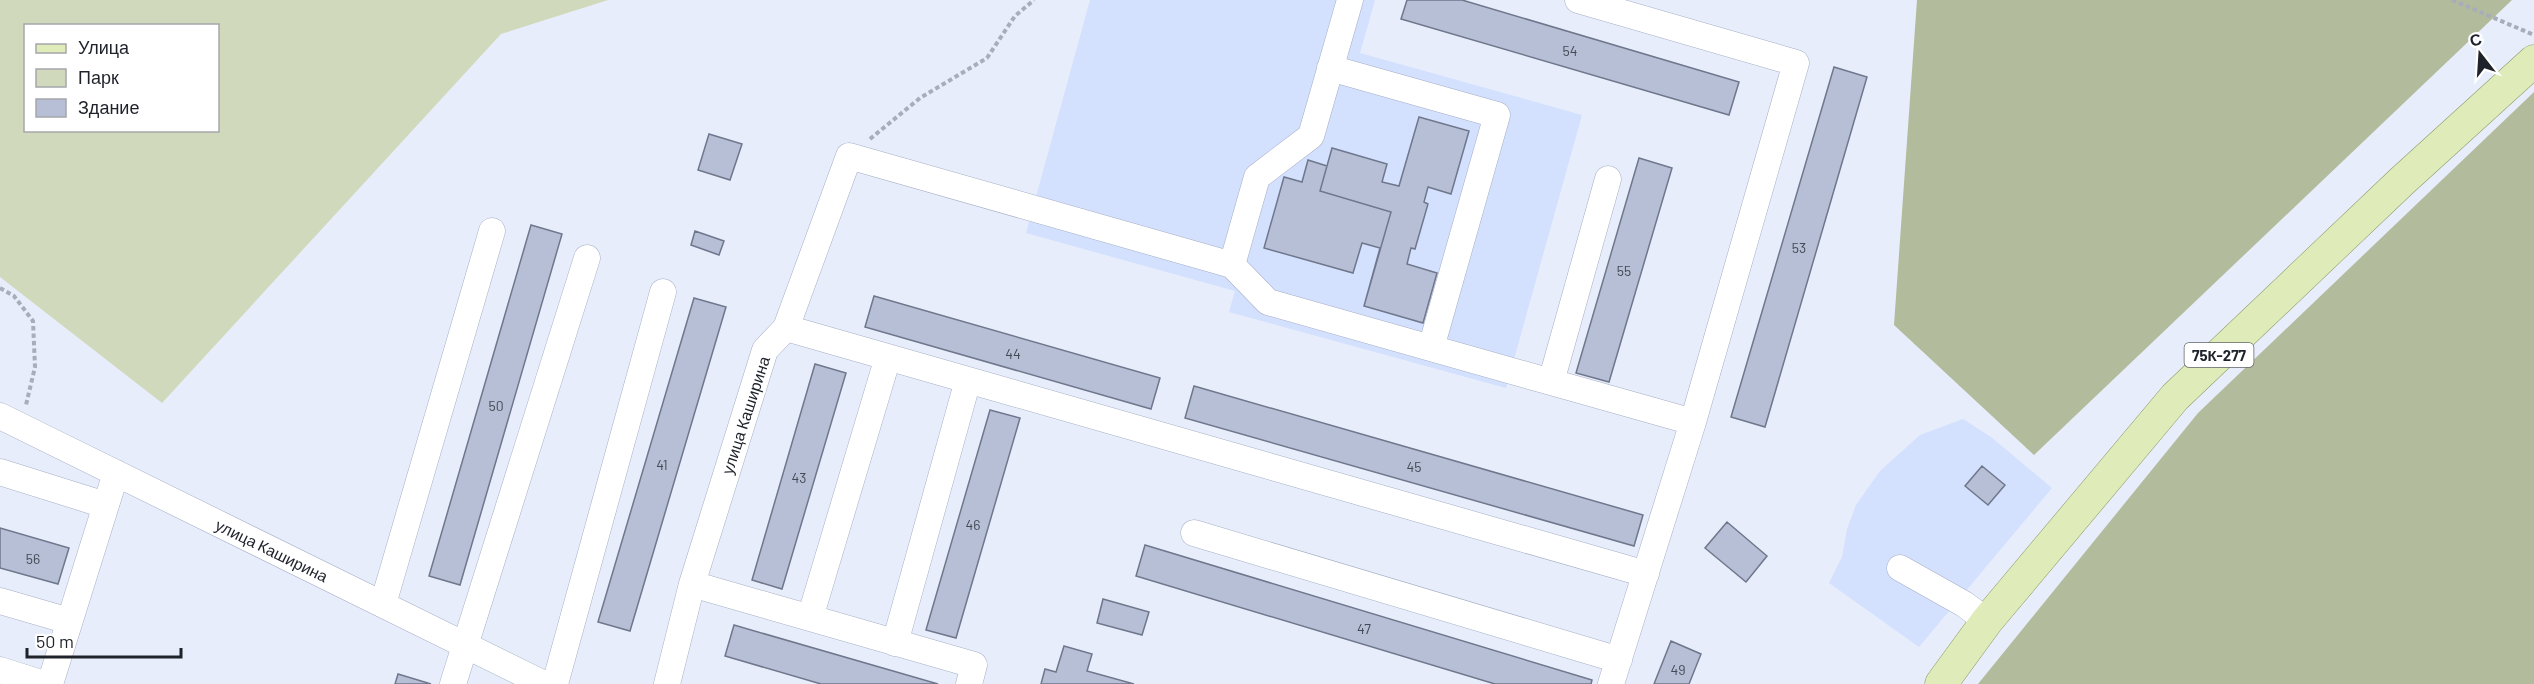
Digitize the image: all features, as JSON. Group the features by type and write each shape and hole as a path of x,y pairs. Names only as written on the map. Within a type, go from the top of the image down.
{"main road":[{"name":"75К-277","path":"1941,684 1987,621 2175,397 2402,181 2534,61"}],"street":[{"path":"1232,265 1257,177 1311,136 1350,0"},
{"path":"1578,0 1797,63 1693,422 1611,684"},
{"path":"1330,68 1497,115 1431,348"},
{"path":"849,156 1232,265 1268,302 1693,422"},
{"name":"улица Каширина","path":"667,684 692,584 765,350 786,328 849,156"},
{"path":"1551,382 1608,179"},
{"path":"382,604 492,231"},
{"path":"453,684 587,258"},
{"path":"555,684 663,292"},
{"path":"786,328 1646,574"},
{"path":"810,618 888,357"},
{"path":"894,643 968,380"},
{"name":"улица Каширина","path":"11,421 544,684"},
{"path":"0,472 105,505"},
{"path":"50,684 116,473"},
{"path":"1194,533 1619,660"},
{"path":"1900,568 1964,604 1987,621"},
{"path":"692,584 974,665 969,684"},
{"path":"0,601 69,621"},
{"path":"0,670 44,684"}],"path":[{"path":"849,156 920,98 987,58 1015,16 1034,0"},
{"path":"2452,0 2534,35"},
{"path":"0,288 14,296 33,321 35,367 11,421"}],"shaded area":[{"path":"1090,0 1375,0 1360,53 1582,115 1506,388 1229,312 1235,291 1026,233"},
{"path":"1963,419 1991,437 2052,488 1919,647 1829,583 1842,557 1847,529 1856,505 1880,471 1920,435"}],"green space":[{"path":"0,0 608,0 501,34 162,403 0,277"},
{"path":"1917,0 2512,0 2034,455 1894,325"},
{"path":"2534,92 2534,684 1978,684 2198,413"}],"building":[{"path":"1407,0 1462,0 1739,82 1729,115 1401,19"},
{"path":"1834,67 1867,77 1765,427 1731,417"},
{"path":"1419,117 1469,131 1451,194 1428,187 1424,202 1428,204 1415,249 1411,248 1407,264 1437,273 1423,323 1364,306 1391,212 1320,191 1332,148 1387,164 1382,182 1399,186"},
{"path":"1419,117 1469,131 1451,194 1428,187 1424,202 1428,204 1415,249 1411,248 1407,264 1437,273 1423,323 1364,306 1380,248 1362,243 1353,273 1264,248 1284,177 1302,182 1308,160 1327,166 1332,148 1387,164 1382,182 1399,186"},
{"path":"709,134 742,144 730,180 698,170"},
{"path":"1639,158 1672,168 1609,382 1576,373"},
{"path":"531,225 562,234 460,585 429,576"},
{"path":"695,231 724,241 719,255 691,245"},
{"path":"874,296 1160,378 1151,409 865,327"},
{"path":"694,298 726,307 630,631 598,622"},
{"path":"815,364 846,373 782,589 752,580"},
{"path":"1194,386 1643,515 1634,546 1185,418"},
{"path":"990,410 1020,418 956,638 926,630"},
{"path":"1982,466 2005,485 1988,505 1965,486"},
{"path":"1727,522 1767,556 1746,582 1705,548"},
{"path":"0,528 69,548 58,584 0,568"},
{"path":"1145,545 1592,680 1591,684 1495,684 1136,576"},
{"path":"1103,599 1149,612 1142,635 1097,623"},
{"path":"734,625 938,684 821,684 725,656"},
{"path":"1671,641 1701,654 1689,684 1654,684"},
{"path":"1064,646 1092,654 1087,671 1134,684 1041,684 1045,669 1056,672"},
{"path":"398,674 431,684 395,684"}]}
